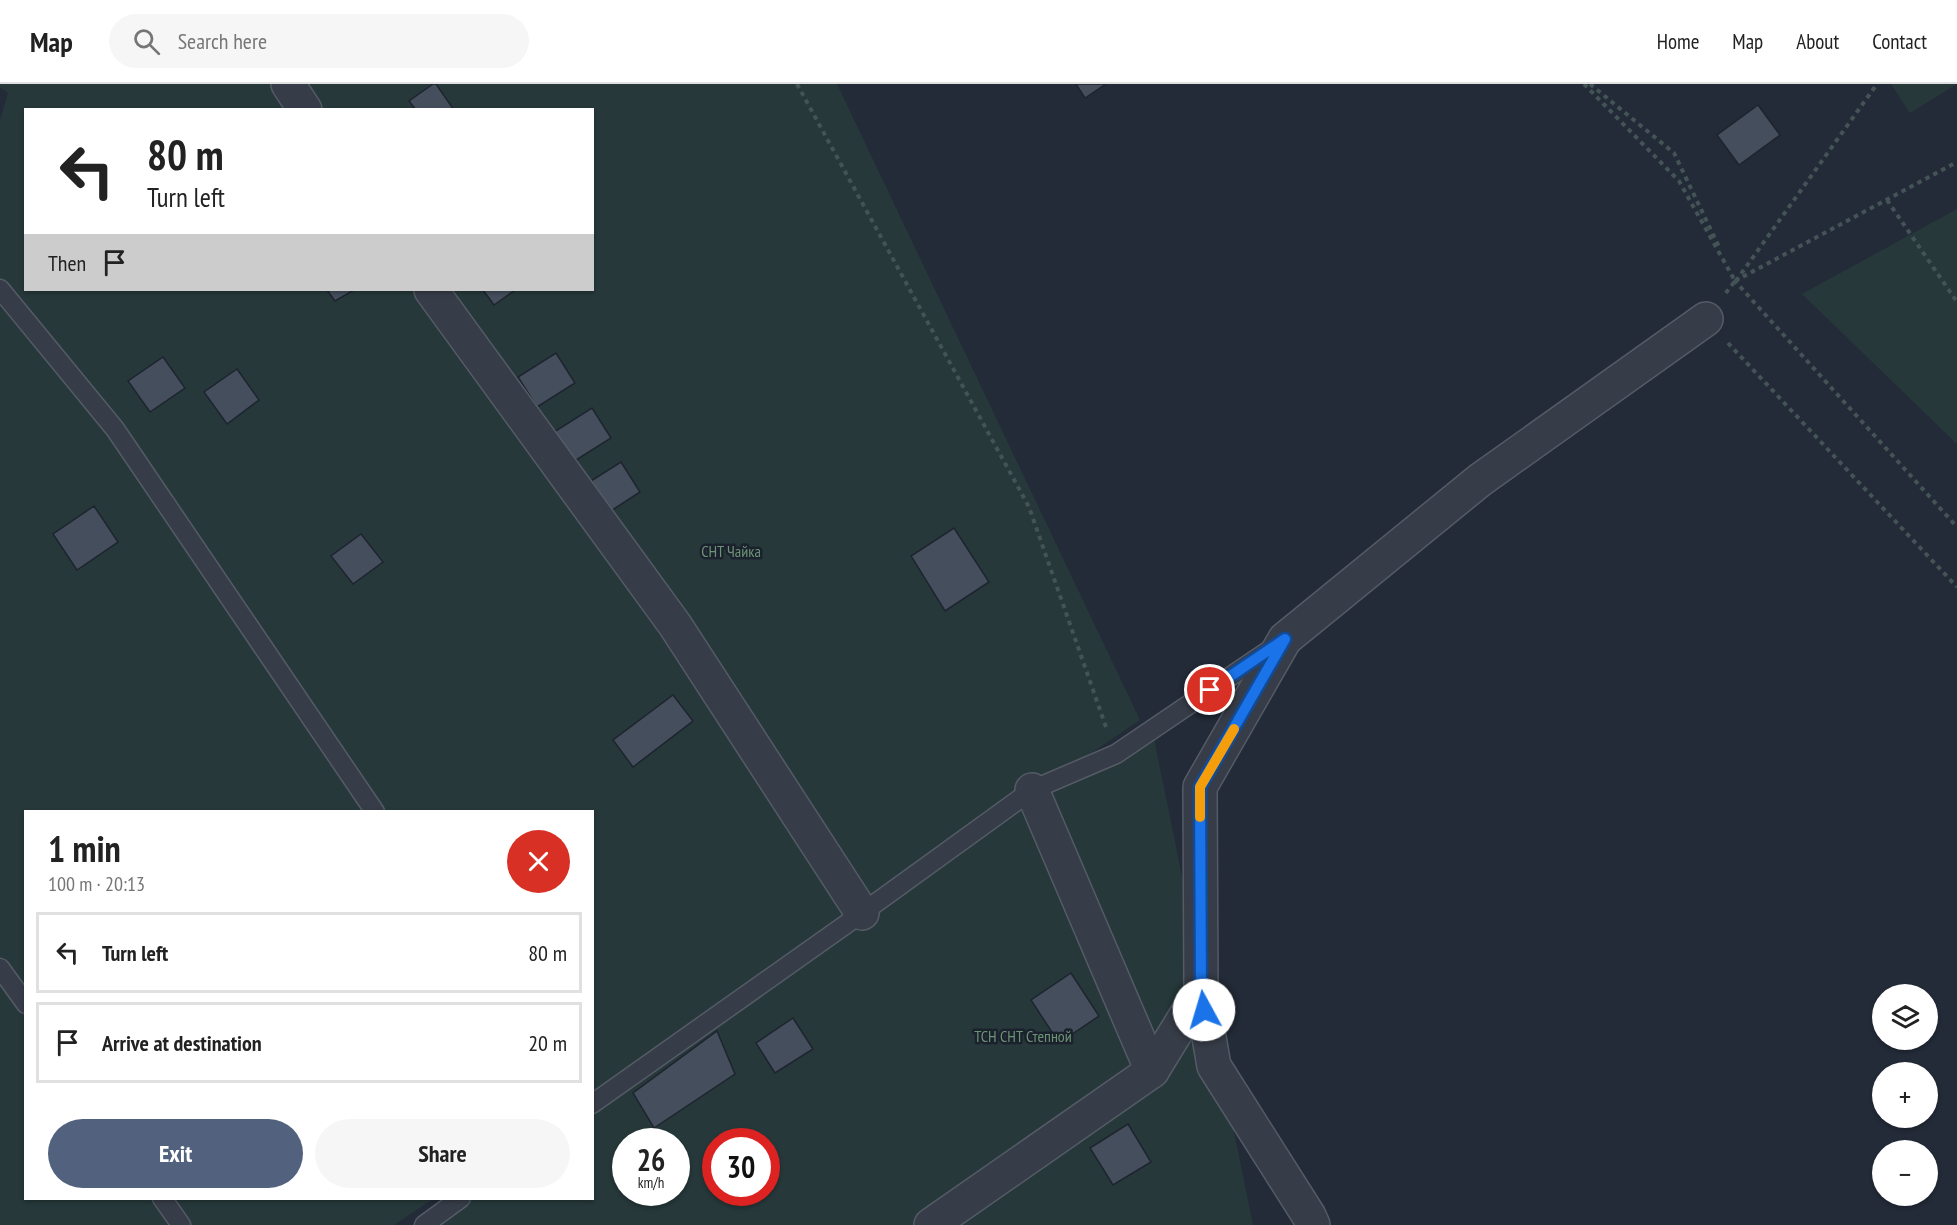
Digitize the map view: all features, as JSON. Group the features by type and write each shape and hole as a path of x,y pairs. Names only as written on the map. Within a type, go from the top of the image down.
{"street":[{"path":"288,84 304,108"},
{"path":"432,291 675,625 862,913"},
{"path":"1313,1225 1214,1066 1201,991 1200,787 1285,639 1480,480 1706,319"},
{"path":"1032,790 1152,1071"},
{"path":"931,1225 1152,1071 1201,991"}],"lane":[{"path":"0,289 115,429 374,810"},
{"path":"594,1103 1032,790 1116,754 1285,639"},
{"path":"0,968 24,1001"},
{"path":"163,1200 181,1225"},
{"path":"424,1225 458,1200"}],"path":[{"path":"797,84 1029,507 1116,754"},
{"path":"1584,84 1679,181 1735,282 1957,527"},
{"path":"1590,84 1674,153 1735,282"},
{"path":"1877,84 1706,319 1957,588"},
{"path":"1735,282 1957,162"},
{"path":"1887,200 1957,302"}],"green space":[{"name":"СНТ Чайка","path":"0,84 837,84 1140,720 594,1090 594,810 24,810 24,1200 432,1200 394,1225 0,1225 0,121 8,93 0,87"},
{"path":"1891,84 1957,84 1910,113"},
{"path":"1957,209 1957,444 1802,294"},
{"name":"ТСН СНТ Степной","path":"1150,719 1253,1225 422,1225 459,1200 594,1200 594,1105"}],"building":[{"path":"436,84 453,108 414,108 409,101"},
{"path":"1076,84 1106,84 1085,98"},
{"path":"1758,105 1780,135 1739,165 1717,135"},
{"path":"328,291 352,291 335,301"},
{"path":"484,291 514,291 494,305"},
{"path":"556,353 575,383 537,407 518,377"},
{"path":"163,357 185,388 150,412 128,381"},
{"path":"237,369 259,400 227,424 204,392"},
{"path":"592,408 611,438 573,462 554,432"},
{"path":"621,462 640,492 603,516 583,486"},
{"path":"94,506 118,542 77,570 53,534"},
{"path":"954,528 989,582 945,611 911,556"},
{"path":"361,534 383,562 353,584 331,556"},
{"path":"673,695 693,721 633,767 613,740"},
{"path":"1071,973 1099,1016 1059,1043 1031,1000"},
{"path":"793,1018 813,1049 775,1073 756,1043"},
{"path":"717,1031 735,1074 654,1128 633,1093"},
{"path":"1128,1124 1151,1162 1113,1185 1090,1148"}],"slow traffic":[{"path":"1200,817 1200,787 1234,729"}],"route":[{"path":"1204,1010 1201,991 1200,787 1285,639 1210,690"}]}
